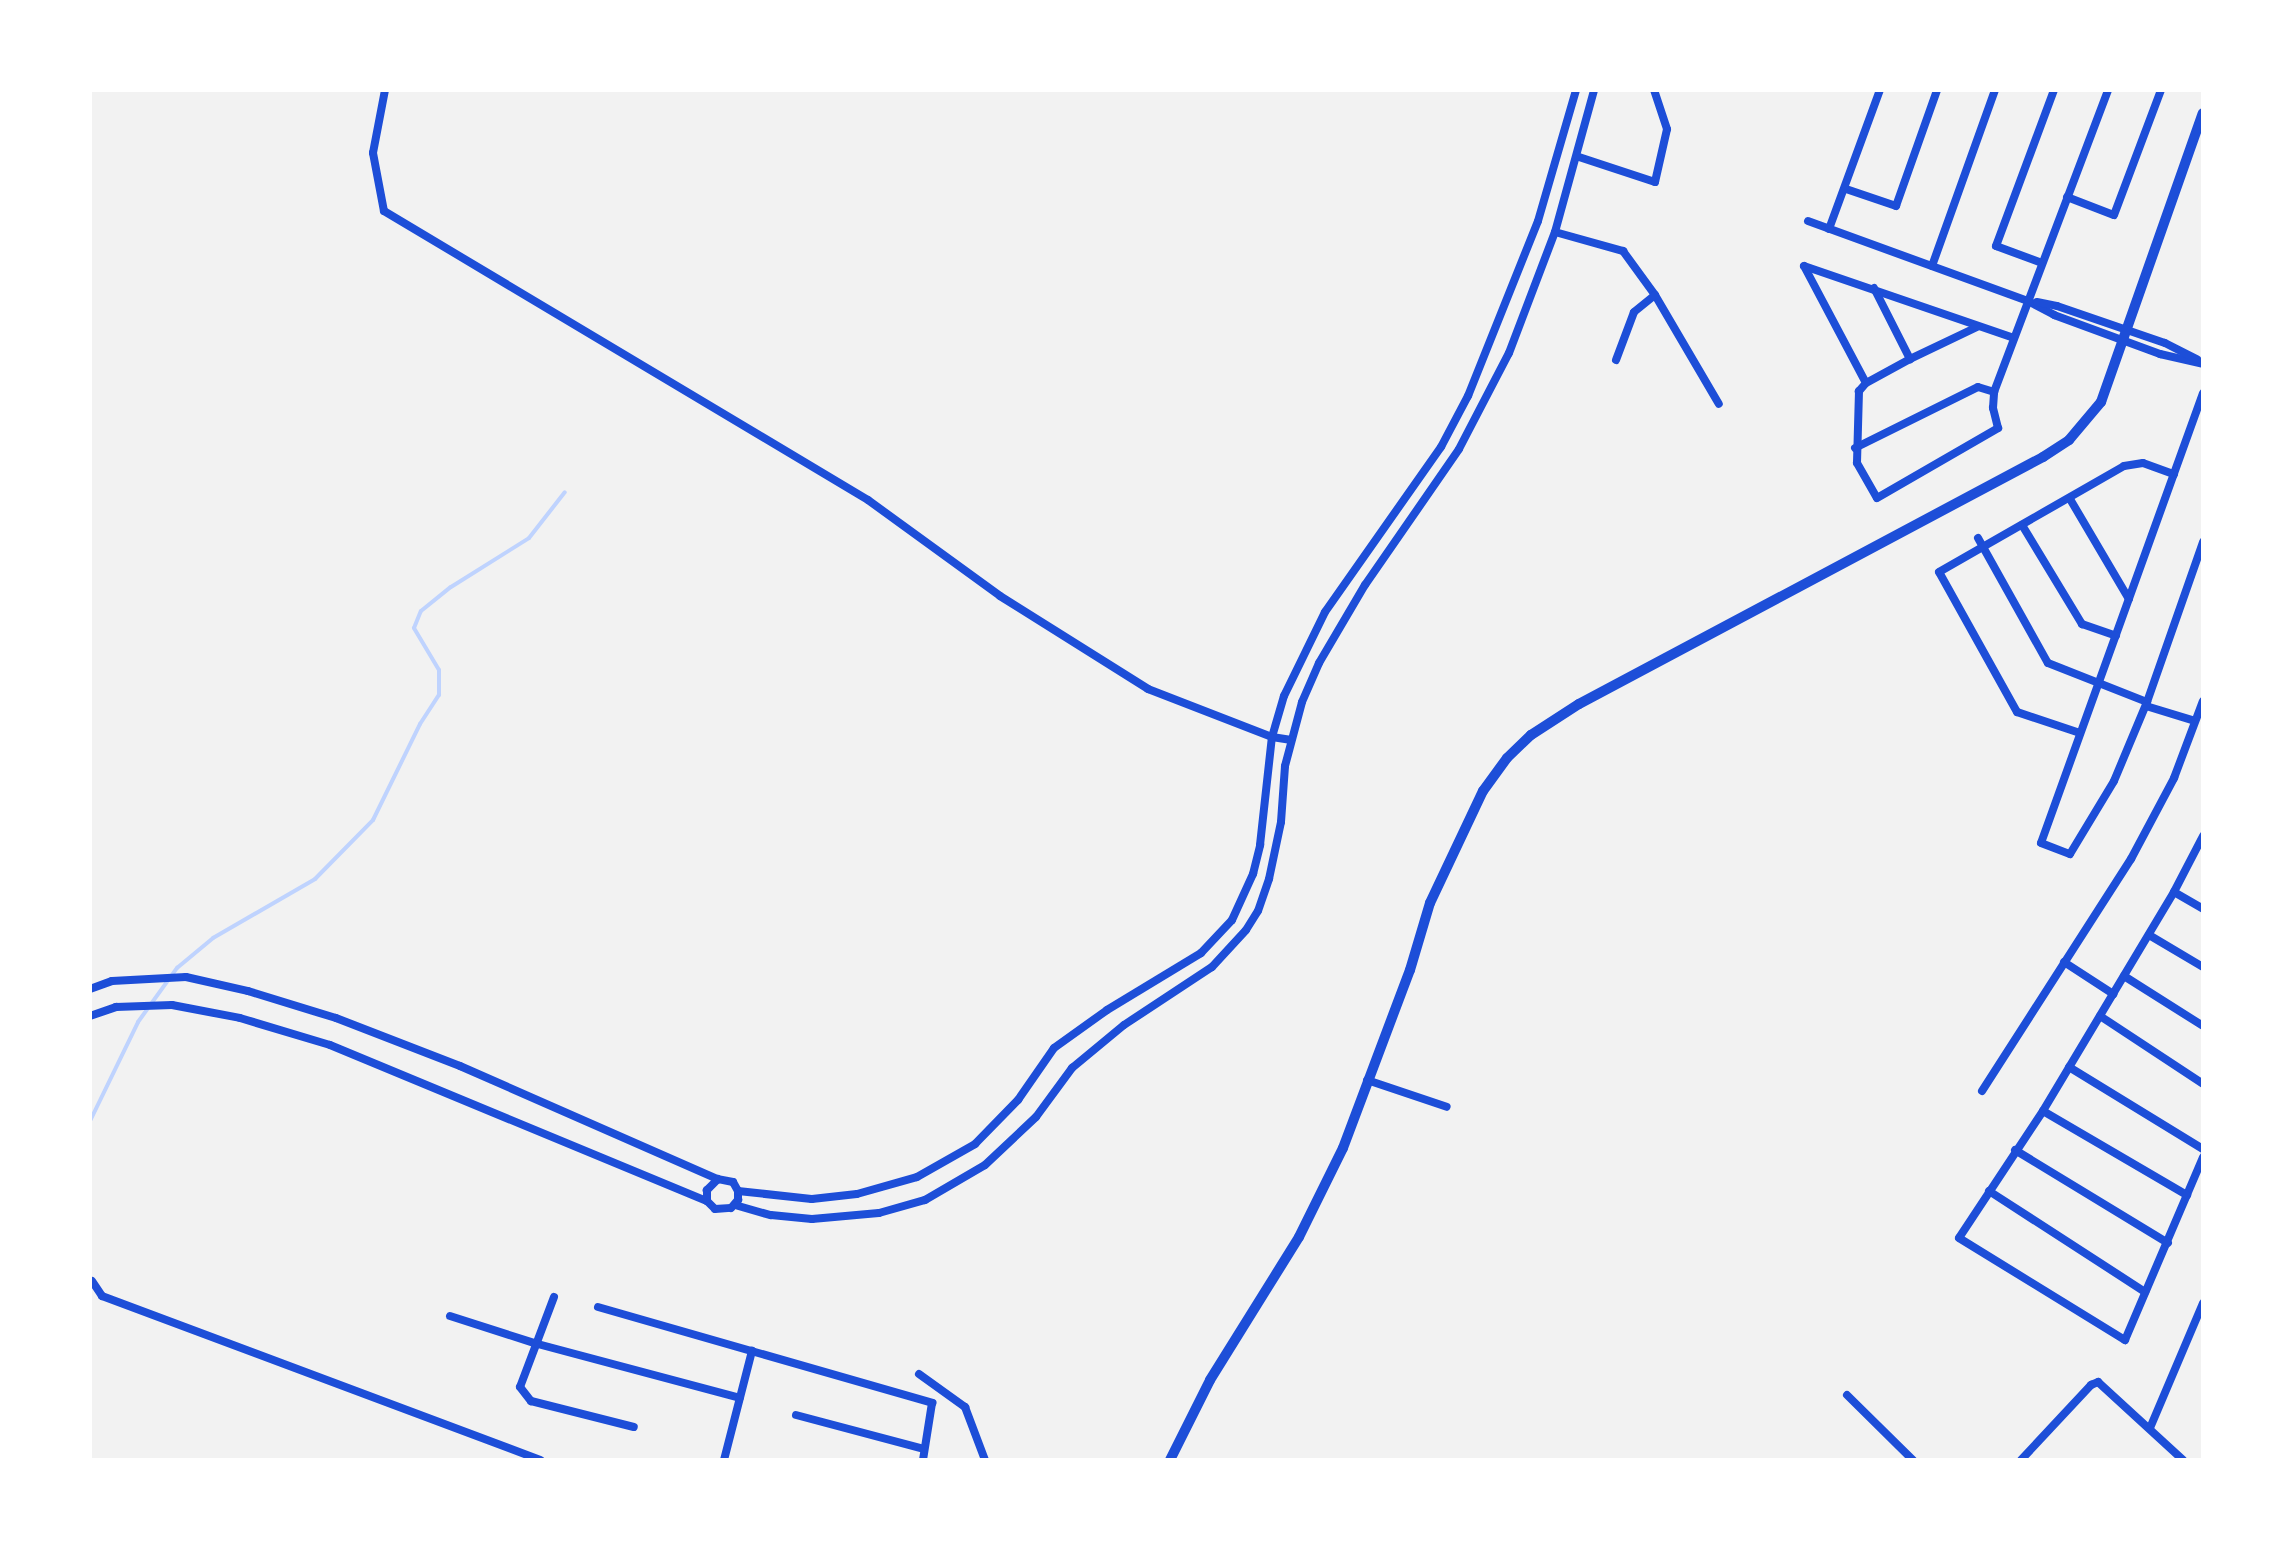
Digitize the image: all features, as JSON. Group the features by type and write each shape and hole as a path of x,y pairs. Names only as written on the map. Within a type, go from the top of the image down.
{"street":[{"path":"385,90 373,153 384,211 868,500 1000,596 1148,689 1272,737 1290,740"},
{"path":"90,989 112,981 186,977 248,991 336,1018 460,1066 718,1179 728,1180 738,1191 812,1199 857,1194 917,1177 975,1144 1018,1100 1054,1048 1107,1010 1201,953 1232,920 1253,874 1260,845 1272,737 1289,683 1325,612 1441,447 1468,396 1538,221 1576,90"},
{"path":"90,1016 116,1007 172,1005 240,1018 330,1045 707,1201 720,1211 735,1205 752,1211 812,1219 879,1213 925,1200 985,1165 1036,1117 1072,1068 1124,1025 1212,967 1246,930 1258,911 1273,864 1290,740 1319,663 1365,585 1416,516 1483,407 1530,302 1555,232 1579,157 1594,90"},
{"path":"1579,157 1655,182 1667,129 1654,90"},
{"path":"1829,229 1880,90"},
{"path":"1846,189 1896,206 1937,90"},
{"path":"1932,266 1995,90"},
{"path":"2042,263 1996,246 2054,90"},
{"path":"1977,327 1910,359 1866,383 1859,391 1855,448 1857,463 1877,498 1998,428 1993,408 1994,392 2108,90"},
{"path":"2067,197 2114,215 2161,90"},
{"path":"1170,1460 1210,1380 1299,1237 1343,1148 1410,970 1430,903 1483,791 1507,758 1531,735 1579,704 2056,449 2088,421 2101,402 2203,113"},
{"path":"1808,221 2028,301 2057,306 2203,363"},
{"path":"1555,232 1623,251 1655,295 1719,404"},
{"path":"1866,383 1804,266 2014,338"},
{"path":"1874,288 1910,359"},
{"path":"1616,360 1634,312 1655,295"},
{"path":"1855,448 1978,387 1994,392"},
{"path":"2203,393 2200,409 2041,843 2070,854 2114,781 2147,704 2203,542"},
{"path":"2080,733 2017,712 1939,572 2132,463 2174,474"},
{"path":"2070,499 2129,599"},
{"path":"2022,525 2082,624 2116,636"},
{"path":"1978,538 2048,663 2195,721"},
{"path":"1982,1091 2131,859 2174,778 2203,701"},
{"path":"2203,836 2198,851 2043,1111 1959,1238 2125,1340 2203,1157"},
{"path":"2174,892 2203,909"},
{"path":"1232,920 1246,930"},
{"path":"2149,935 2203,967"},
{"path":"2064,962 2113,994"},
{"path":"2124,976 2203,1026"},
{"path":"2100,1016 2203,1084"},
{"path":"2069,1067 2203,1149"},
{"path":"1367,1080 1447,1107"},
{"path":"2043,1111 2187,1195"},
{"path":"2015,1150 2168,1243"},
{"path":"707,1201 707,1190 718,1179"},
{"path":"735,1205 738,1191"},
{"path":"1989,1191 2145,1292"},
{"path":"92,1281 102,1296 540,1460"},
{"path":"554,1297 534,1343 520,1387 531,1401 634,1427"},
{"path":"2150,1428 2203,1303"},
{"path":"598,1307 932,1403 923,1460"},
{"path":"450,1316 534,1343 740,1398"},
{"path":"724,1460 752,1351"},
{"path":"919,1374 965,1407 985,1460"},
{"path":"2021,1460 2091,1385 2098,1382 2183,1460"},
{"path":"1847,1395 1913,1460"},
{"path":"796,1415 924,1449"}],"waterway":[{"path":"90,1121 138,1022 177,968 213,938 315,879 373,820 420,724 439,695 439,670 414,628 421,611 451,587 529,538 565,492"}]}
